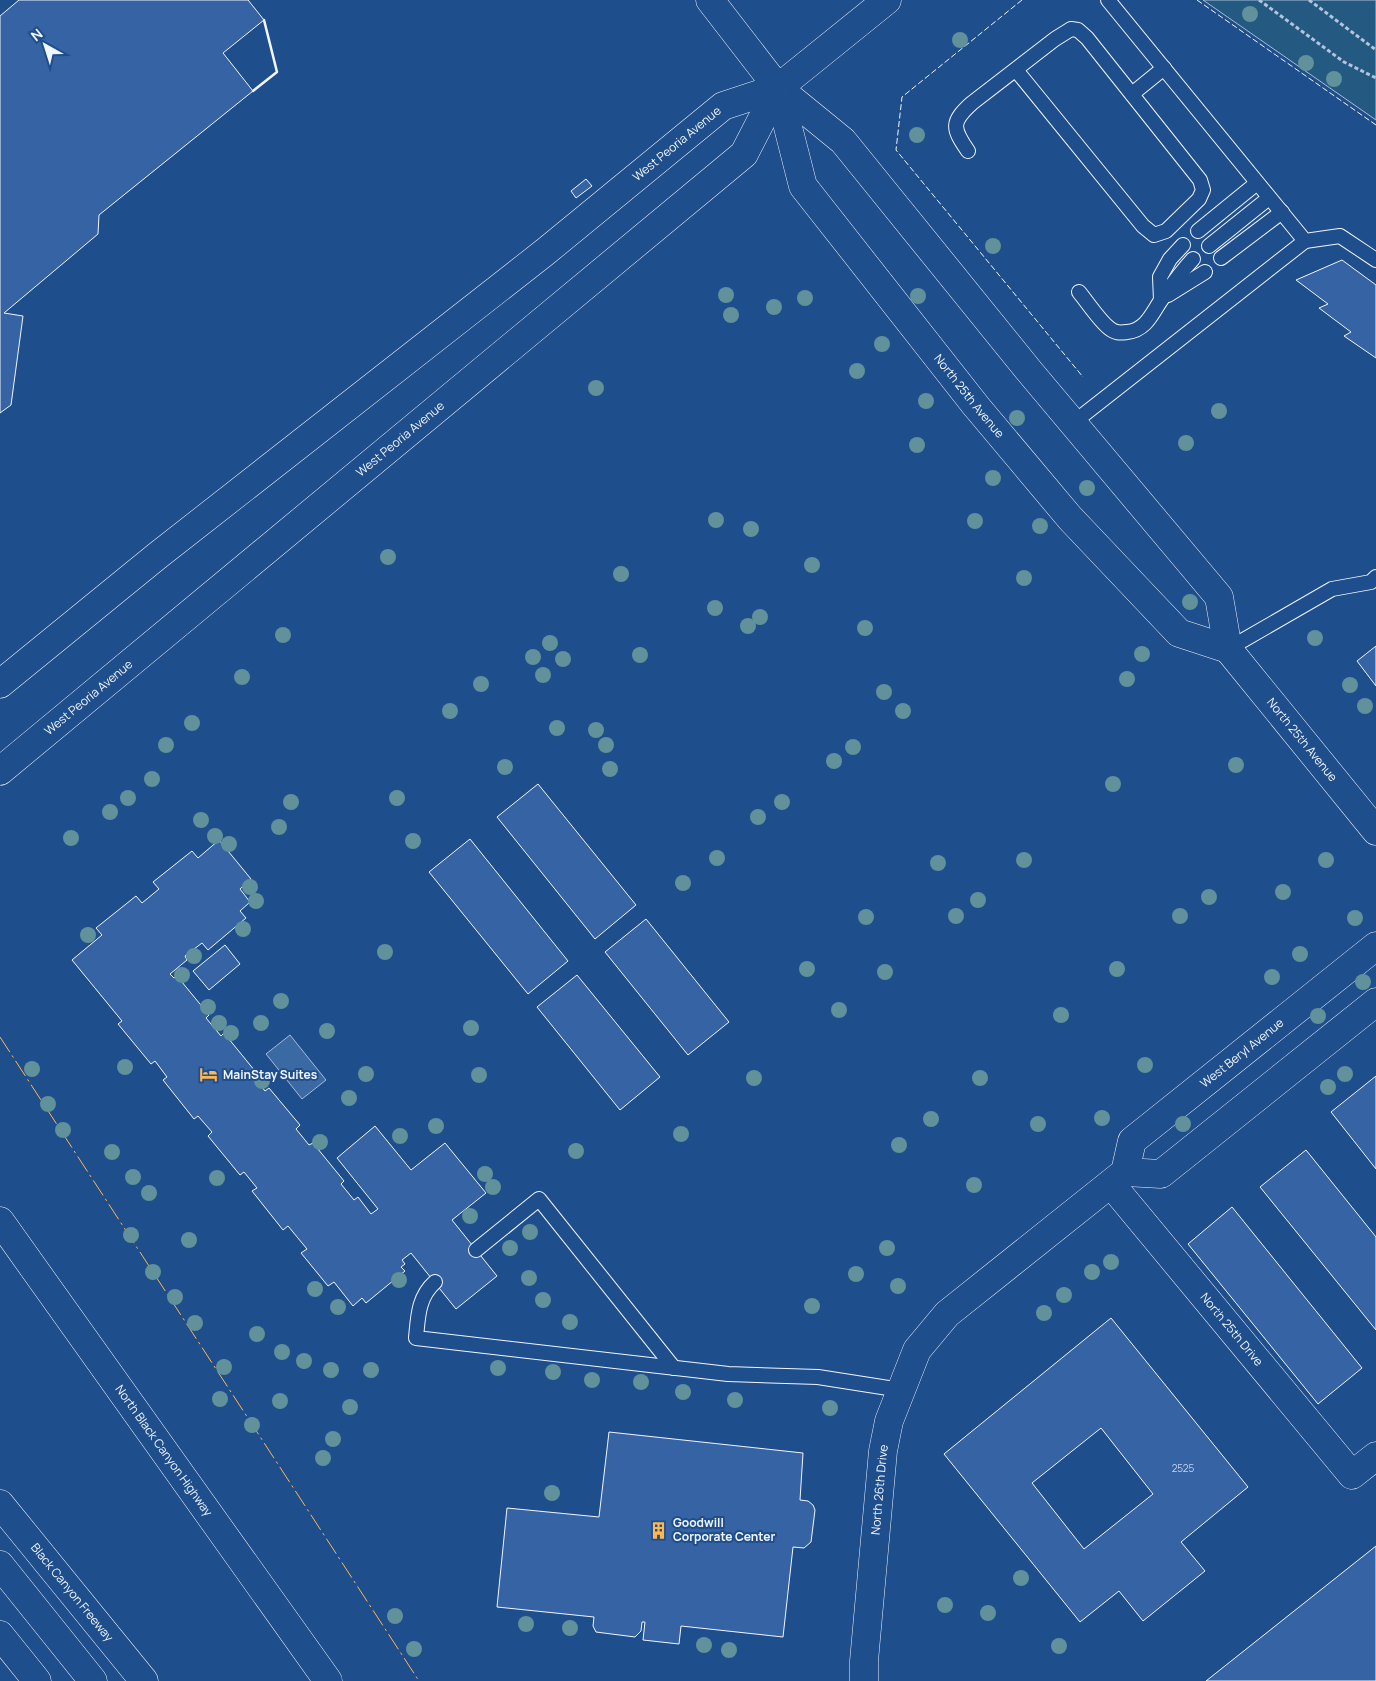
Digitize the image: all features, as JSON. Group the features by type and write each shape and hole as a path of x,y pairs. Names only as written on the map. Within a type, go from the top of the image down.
{"main road":[{"name":"North 25th Avenue","path":"710,0 778,88 843,141 1073,423 1219,597 1228,649 1376,830"},
{"name":"West Peoria Avenue","path":"0,684 157,556 545,252 723,106 778,88 887,0"},
{"name":"North 25th Avenue","path":"778,88 803,186 976,406 1070,518 1179,633 1228,649"},
{"name":"West Peoria Avenue","path":"0,770 744,154 778,88"},
{"name":"West Beryl Avenue","path":"1118,1178 1132,1141 1376,946"},
{"path":"1118,1178 1161,1174 1376,1002"},
{"name":"North 26th Drive","path":"864,1681 864,1661 883,1451 890,1421 917,1350 947,1314 1118,1178"},
{"name":"North 25th Drive","path":"1118,1178 1352,1476 1376,1456"},
{"name":"North Black Canyon Highway","path":"0,1221 328,1681"},
{"name":"Black Canyon Freeway","path":"0,1504 144,1681"},
{"path":"0,1565 93,1681"},
{"path":"0,1635 37,1681"}],"lane":[{"path":"1108,0 1305,241"},
{"path":"968,151 956,134 956,122 960,113 1016,70 1071,29 1078,30 1087,38 1200,180 1203,190 1199,199 1166,231 1154,234 1143,226 1016,70"},
{"path":"1132,94 1164,68"},
{"path":"1198,231 1257,183"},
{"path":"1209,246 1269,198"},
{"path":"1221,258 1282,212"},
{"path":"1073,423 1305,241 1340,236 1376,260"},
{"path":"1161,300 1160,277 1170,259 1183,245"},
{"path":"1079,292 1109,328 1119,333 1132,332 1144,325 1151,317 1161,300 1193,259"},
{"path":"1161,300 1205,272"},
{"path":"1228,649 1332,589 1371,582 1376,577"},
{"path":"476,1250 539,1200 674,1368"},
{"path":"435,1282 424,1295 419,1309 416,1338 728,1374 818,1377 901,1390"}],"path":[{"path":"1259,0 1344,62 1376,78"},
{"path":"1308,0 1376,50"}],"shaded area":[{"path":"1203,0 1376,0 1376,120"},
{"path":"290,1035 326,1080 302,1099 266,1054"}],"building":[{"path":"19,0 248,0 264,20 223,53 253,91 99,215 98,234 4,313 23,316 11,405 0,413 0,16"},
{"path":"586,179 592,186 576,198 571,191"},
{"path":"1342,260 1376,285 1376,358 1344,336 1351,332 1319,308 1328,304 1296,280"},
{"path":"1376,646 1376,686 1357,661"},
{"path":"538,784 636,905 595,939 497,817"},
{"path":"470,839 568,961 528,994 429,872"},
{"name":"MainStay Suites","path":"219,840 251,879 240,889 250,902 240,911 246,918 208,950 202,943 185,956 187,960 170,974 174,978 177,976 209,1015 206,1018 221,1036 224,1033 255,1071 252,1074 265,1091 269,1088 300,1125 296,1129 309,1145 313,1143 344,1181 341,1184 354,1200 358,1197 371,1214 378,1209 337,1158 375,1126 411,1170 445,1143 486,1193 452,1220 497,1276 456,1309 411,1253 402,1260 405,1264 401,1267 405,1271 366,1303 362,1298 353,1306 334,1282 328,1286 301,1253 307,1249 288,1226 283,1230 252,1191 257,1188 244,1172 240,1175 208,1136 212,1132 198,1116 194,1119 163,1080 167,1077 155,1061 151,1064 118,1024 122,1021 72,960 102,935 96,928 136,896 142,903 159,889 153,882 192,851 198,858"},
{"path":"646,919 729,1022 688,1055 605,952"},
{"path":"225,945 240,964 209,990 193,971"},
{"path":"577,975 660,1077 620,1110 537,1007"},
{"path":"1376,1076 1376,1169 1331,1112"},
{"path":"1306,1150 1376,1237 1376,1330 1260,1187"},
{"path":"1232,1207 1362,1368 1318,1404 1188,1244"},
{"path":"1111,1318 1248,1487 1181,1542 1205,1571 1143,1621 1119,1591 1080,1622 944,1454","holes":["1101,1428 1153,1494 1084,1549 1032,1483"]},
{"name":"Goodwill Corporate Center","path":"609,1432 803,1453 800,1500 808,1501 815,1510 811,1542 804,1548 793,1547 783,1637 681,1626 679,1644 643,1640 645,1622 642,1622 641,1631 635,1637 596,1632 593,1626 594,1617 497,1607 507,1508 599,1517"},
{"path":"1376,1546 1376,1681 1206,1681"}],"fence":[{"path":"1022,0 902,97 896,150 1083,377"},
{"path":"1197,0 1376,125"}],"wall":[{"path":"253,91 277,72 264,20"}],"power":[{"path":"0,1037 419,1681"}],"place":[{"name":"MainStay Suites","path":"209,1075"},
{"name":"Goodwill Corporate Center","path":"659,1530"}]}
